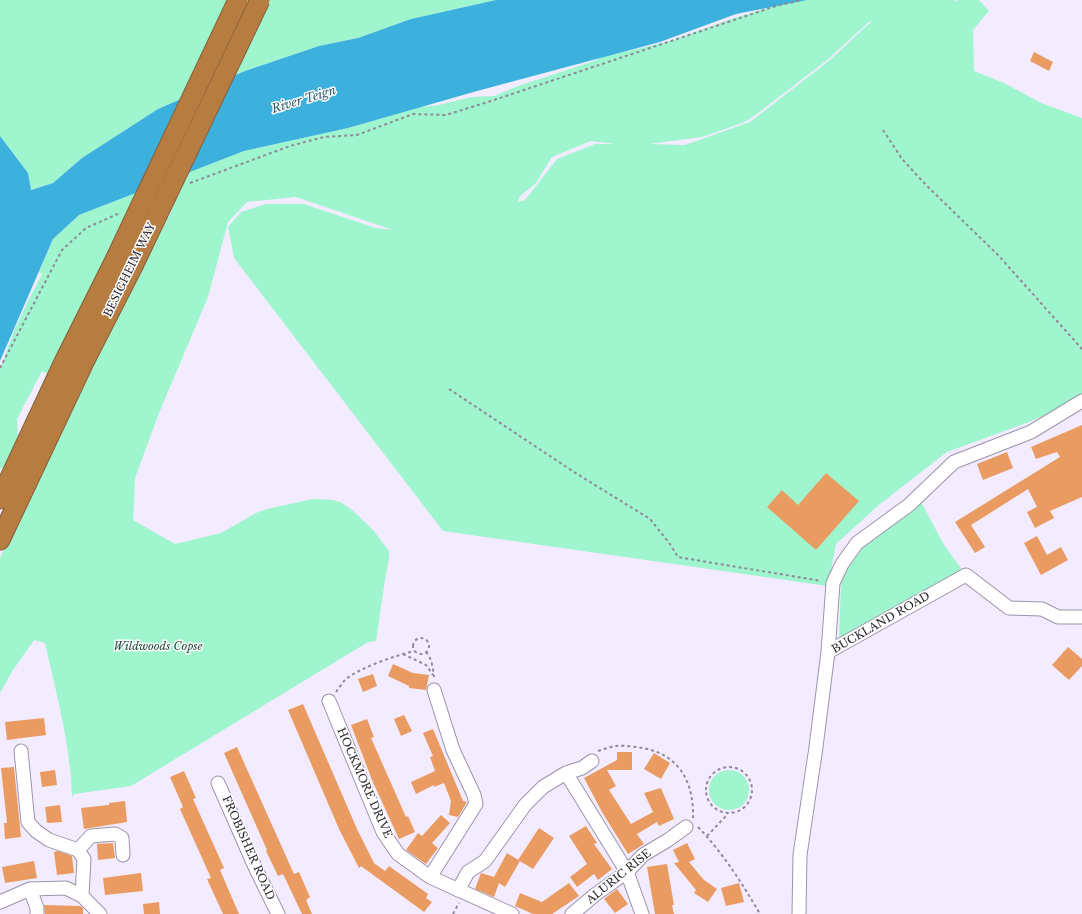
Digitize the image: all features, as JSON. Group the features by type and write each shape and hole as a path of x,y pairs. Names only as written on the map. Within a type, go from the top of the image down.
{"highway":[{"name":"BESIGHEIM WAY","path":"0,499 238,0"},
{"name":"BESIGHEIM WAY","path":"0,540 84,362 133,266 260,0"}],"street":[{"path":"828,652 833,583 842,564 857,543 909,505 954,462 1031,432 1082,401"},
{"name":"BUCKLAND ROAD","path":"799,914 800,855 828,652 966,575 1009,608 1042,609 1058,617 1082,617"},
{"path":"430,877 476,804 474,795 453,750 434,690"},
{"name":"HOCKMORE DRIVE","path":"329,701 383,832 398,854 430,877 512,914"},
{"path":"21,751 28,822 36,831 49,840 78,850 84,859 82,896"},
{"path":"458,890 468,872 485,861 525,805 543,787 566,773 587,764"},
{"path":"566,773 627,872 642,914"},
{"name":"FROBISHER ROAD","path":"218,783 255,867 278,914"},
{"name":"ALURIC RISE","path":"572,914 596,894 627,872 643,855 692,825"},
{"path":"78,850 91,836 115,834 122,838 123,855"},
{"path":"0,902 30,889 66,888 82,896 100,914"},
{"path":"30,889 37,908 36,914"}],"path":[{"path":"189,183 290,146 324,137 357,135 413,114 446,115 768,8 802,0"},
{"path":"883,130 902,159 927,186 998,255 1082,349"},
{"path":"0,368 62,250 86,228 124,211"},
{"path":"449,389 574,472 650,519 670,544 678,557 833,583"},
{"path":"329,701 346,680 363,669 414,651 419,654 426,652 429,644 423,638 418,639 414,642 414,651"},
{"path":"426,652 432,664 434,690"},
{"path":"403,654 426,665 434,676"},
{"path":"587,764 584,758 595,752 615,746 636,747 657,751 674,761 689,785 694,803 692,825 707,836 741,881 760,914"},
{"path":"727,767 739,769 744,772 752,788 749,800 745,805 734,812 727,812 720,811 710,803 706,790 710,777 720,768 727,767"},
{"path":"707,836 726,816 727,812"}],"green space":[{"path":"0,0 496,0 411,19 358,38 319,46 245,71 158,109 82,158 53,183 30,190 28,173 0,136"},
{"name":"Wildwoods Copse","path":"794,0 955,0 952,2 959,0 979,0 989,11 973,30 974,71 1004,83 1041,103 1082,118 1082,399 1029,422 947,452 880,504 836,544 828,586 443,531 234,258 228,227 241,212 266,204 304,204 376,228 393,230 296,197 247,202 228,222 208,297 159,413 135,478 133,520 175,544 221,533 256,513 267,509 313,499 340,502 351,509 373,530 389,551 376,641 368,642 131,786 74,794 72,797 66,739 45,643 34,640 13,670 0,693 0,558 96,357 172,210 117,234 48,374 42,371 17,419 18,437 5,466 0,469 0,369 14,331 42,274 39,272 53,239 79,215 244,151 348,128 420,107 439,105 471,97 494,96 518,86 594,61 612,52 628,51 670,41 734,18","holes":["873,20 830,60 750,122 685,145 649,144 702,137 745,122 827,60","591,141 615,144 595,144 557,159 525,200 518,202 520,196 536,183 552,157"]},
{"path":"919,498 944,545 966,575 839,641 841,582 858,547"},
{"path":"733,770 740,773 746,779 749,790 748,798 740,807 733,810 725,810 718,807 710,798 709,786 712,779 721,771"}],"water":[{"name":"River Teign","path":"496,0 807,0 736,14 660,42 477,91 348,128 244,151 79,215 53,239 0,361 0,136 28,173 31,190 53,183 82,158 158,109 245,71 319,46 358,38 411,19"}],"building":[{"path":"1034,52 1053,62 1049,71 1030,61"},
{"path":"1082,425 1082,497 1050,511 1054,518 1035,528 1027,512 1037,507 1028,489 971,525 985,547 975,553 955,522 1060,457 1057,452 1036,459 1031,447"},
{"path":"1007,452 1013,468 983,480 977,464"},
{"path":"826,473 859,501 816,550 767,507 782,490 798,505"},
{"path":"1037,536 1047,555 1061,547 1068,560 1041,575 1024,543"},
{"path":"1068,647 1082,659 1082,666 1069,680 1052,665"},
{"path":"393,664 413,673 429,675 426,690 409,688 409,686 388,676"},
{"path":"373,674 377,686 363,692 358,679"},
{"path":"303,704 357,829 374,863 385,871 389,866 428,894 426,898 432,902 424,912 361,866 359,868 339,829 288,710"},
{"path":"404,715 412,731 401,736 394,719"},
{"path":"44,718 46,735 7,740 5,722"},
{"path":"367,719 374,737 371,738 406,817 408,816 415,832 399,839 372,780 351,725"},
{"path":"433,729 463,801 467,802 458,817 449,815 451,801 444,783 434,787 434,785 416,794 411,782 435,771 430,757 433,756 423,733"},
{"path":"237,747 294,874 299,872 310,897 306,900 312,914 302,914 283,874 278,876 266,851 267,850 224,753"},
{"path":"617,752 632,752 632,770 607,770 616,786 609,790 631,824 653,812 644,793 661,788 674,819 659,826 657,822 637,834 644,844 628,854 602,812 584,778 617,760"},
{"path":"654,753 670,763 661,779 644,769"},
{"path":"14,767 21,837 5,839 4,823 7,823 1,768"},
{"path":"55,770 57,785 42,787 40,772"},
{"path":"184,771 196,798 193,799 224,868 220,870 239,914 223,914 207,879 211,878 180,809 183,807 170,777"},
{"path":"125,801 127,822 84,829 81,808 109,805 109,803"},
{"path":"60,805 62,822 47,823 45,807"},
{"path":"441,815 450,823 432,843 438,848 426,864 406,850 418,833 422,836"},
{"path":"586,826 597,843 594,844 612,869 598,880 594,874 577,887 570,877 587,864 569,836"},
{"path":"539,828 554,838 533,869 518,860"},
{"path":"113,843 115,858 98,860 97,844"},
{"path":"687,843 695,859 689,862 704,880 717,889 708,902 694,893 696,890 674,863 679,862 673,850"},
{"path":"58,851 72,856 74,873 57,875 54,852"},
{"path":"507,853 520,861 505,887 499,883 494,897 475,889 481,873 494,877"},
{"path":"34,861 37,878 5,883 2,867"},
{"path":"667,864 674,905 672,905 674,914 655,914 647,867"},
{"path":"141,873 143,891 105,895 103,878"},
{"path":"569,883 579,896 552,914 533,914 515,906 520,893 542,902"},
{"path":"739,883 744,902 726,906 721,888"},
{"path":"617,889 628,904 615,913 604,899"},
{"path":"159,902 160,914 144,914 143,904"},
{"path":"44,905 80,906 83,908 83,914 45,914"}]}
